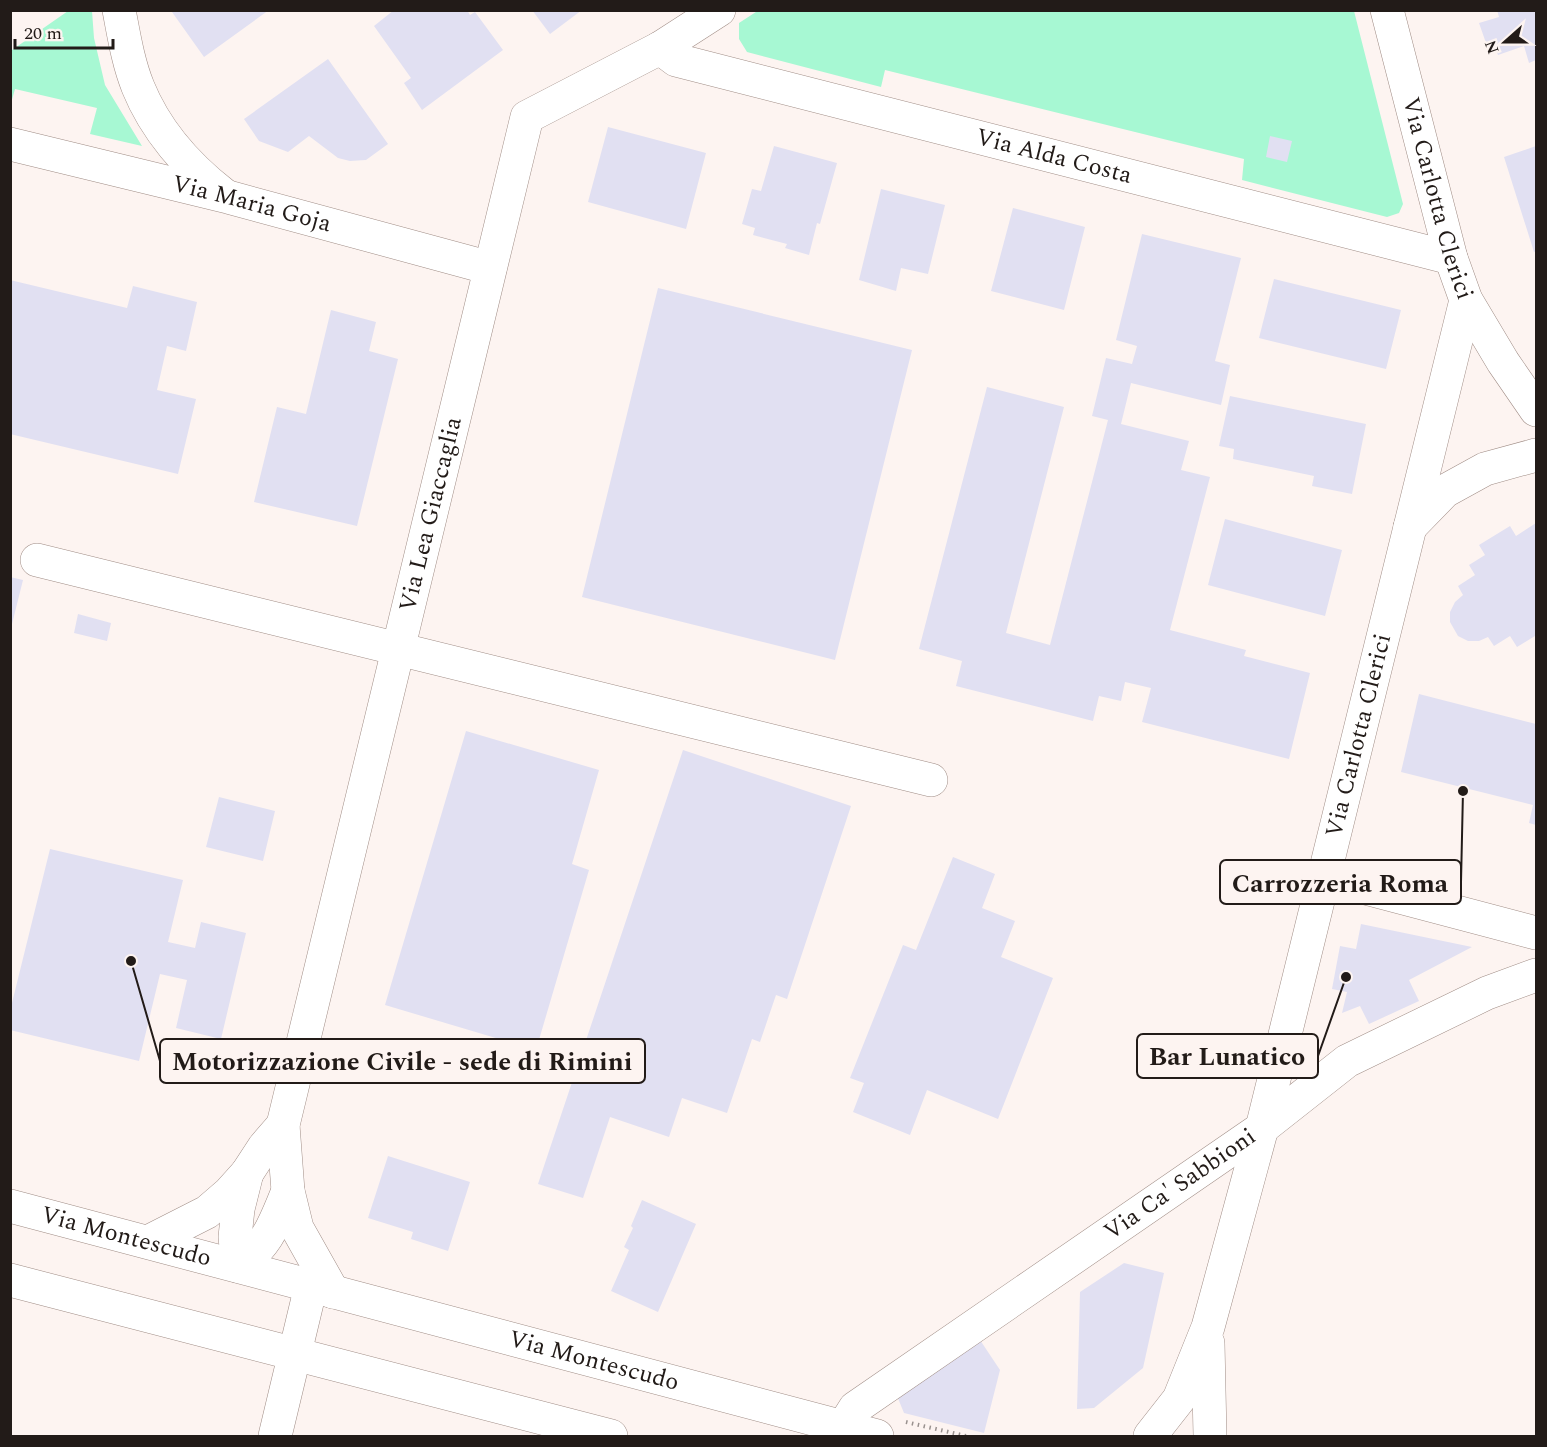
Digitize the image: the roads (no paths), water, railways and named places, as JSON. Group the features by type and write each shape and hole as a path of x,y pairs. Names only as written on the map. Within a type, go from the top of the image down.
{"street":[{"path":"119,10 126,48 138,87 155,119 192,168 228,197"},
{"name":"Via Lea Giaccaglia","path":"322,1289 297,1228 288,1191 283,1125 527,117 660,48 718,10"},
{"name":"Via Carlotta Clerici","path":"1152,1435 1179,1399 1208,1327 1262,1128 1466,300 1451,258 1387,10"},
{"name":"Via Alda Costa","path":"660,48 676,60 1451,258"},
{"name":"Via Maria Goja","path":"10,144 228,197 490,268"},
{"path":"1466,300 1503,362 1536,410"},
{"path":"1410,527 1445,491 1485,469 1536,455"},
{"path":"37,560 931,780"},
{"path":"1324,876 1536,933"},
{"name":"Via Ca' Sabbioni","path":"843,1426 855,1408 1262,1128 1347,1061 1487,993 1536,975"},
{"name":"Via Lea Giaccaglia","path":"148,1242 207,1212 229,1193 283,1125"},
{"name":"Via Lea Giaccaglia","path":"247,1173 238,1209 235,1237 238,1266 254,1255 267,1239 288,1191"},
{"name":"Via Montescudo","path":"10,1206 843,1426 877,1437"},
{"path":"10,1280 612,1437"},
{"path":"276,1437 294,1354 322,1289"},
{"name":"Via Carlotta Clerici","path":"1207,1432 1208,1327"}],"place":[{"name":"Carrozzeria Roma","path":"1463,791"},
{"name":"Motorizzazione Civile - sede di Rimini","path":"131,961"},
{"name":"Bar Lunatico","path":"1346,977"}]}
